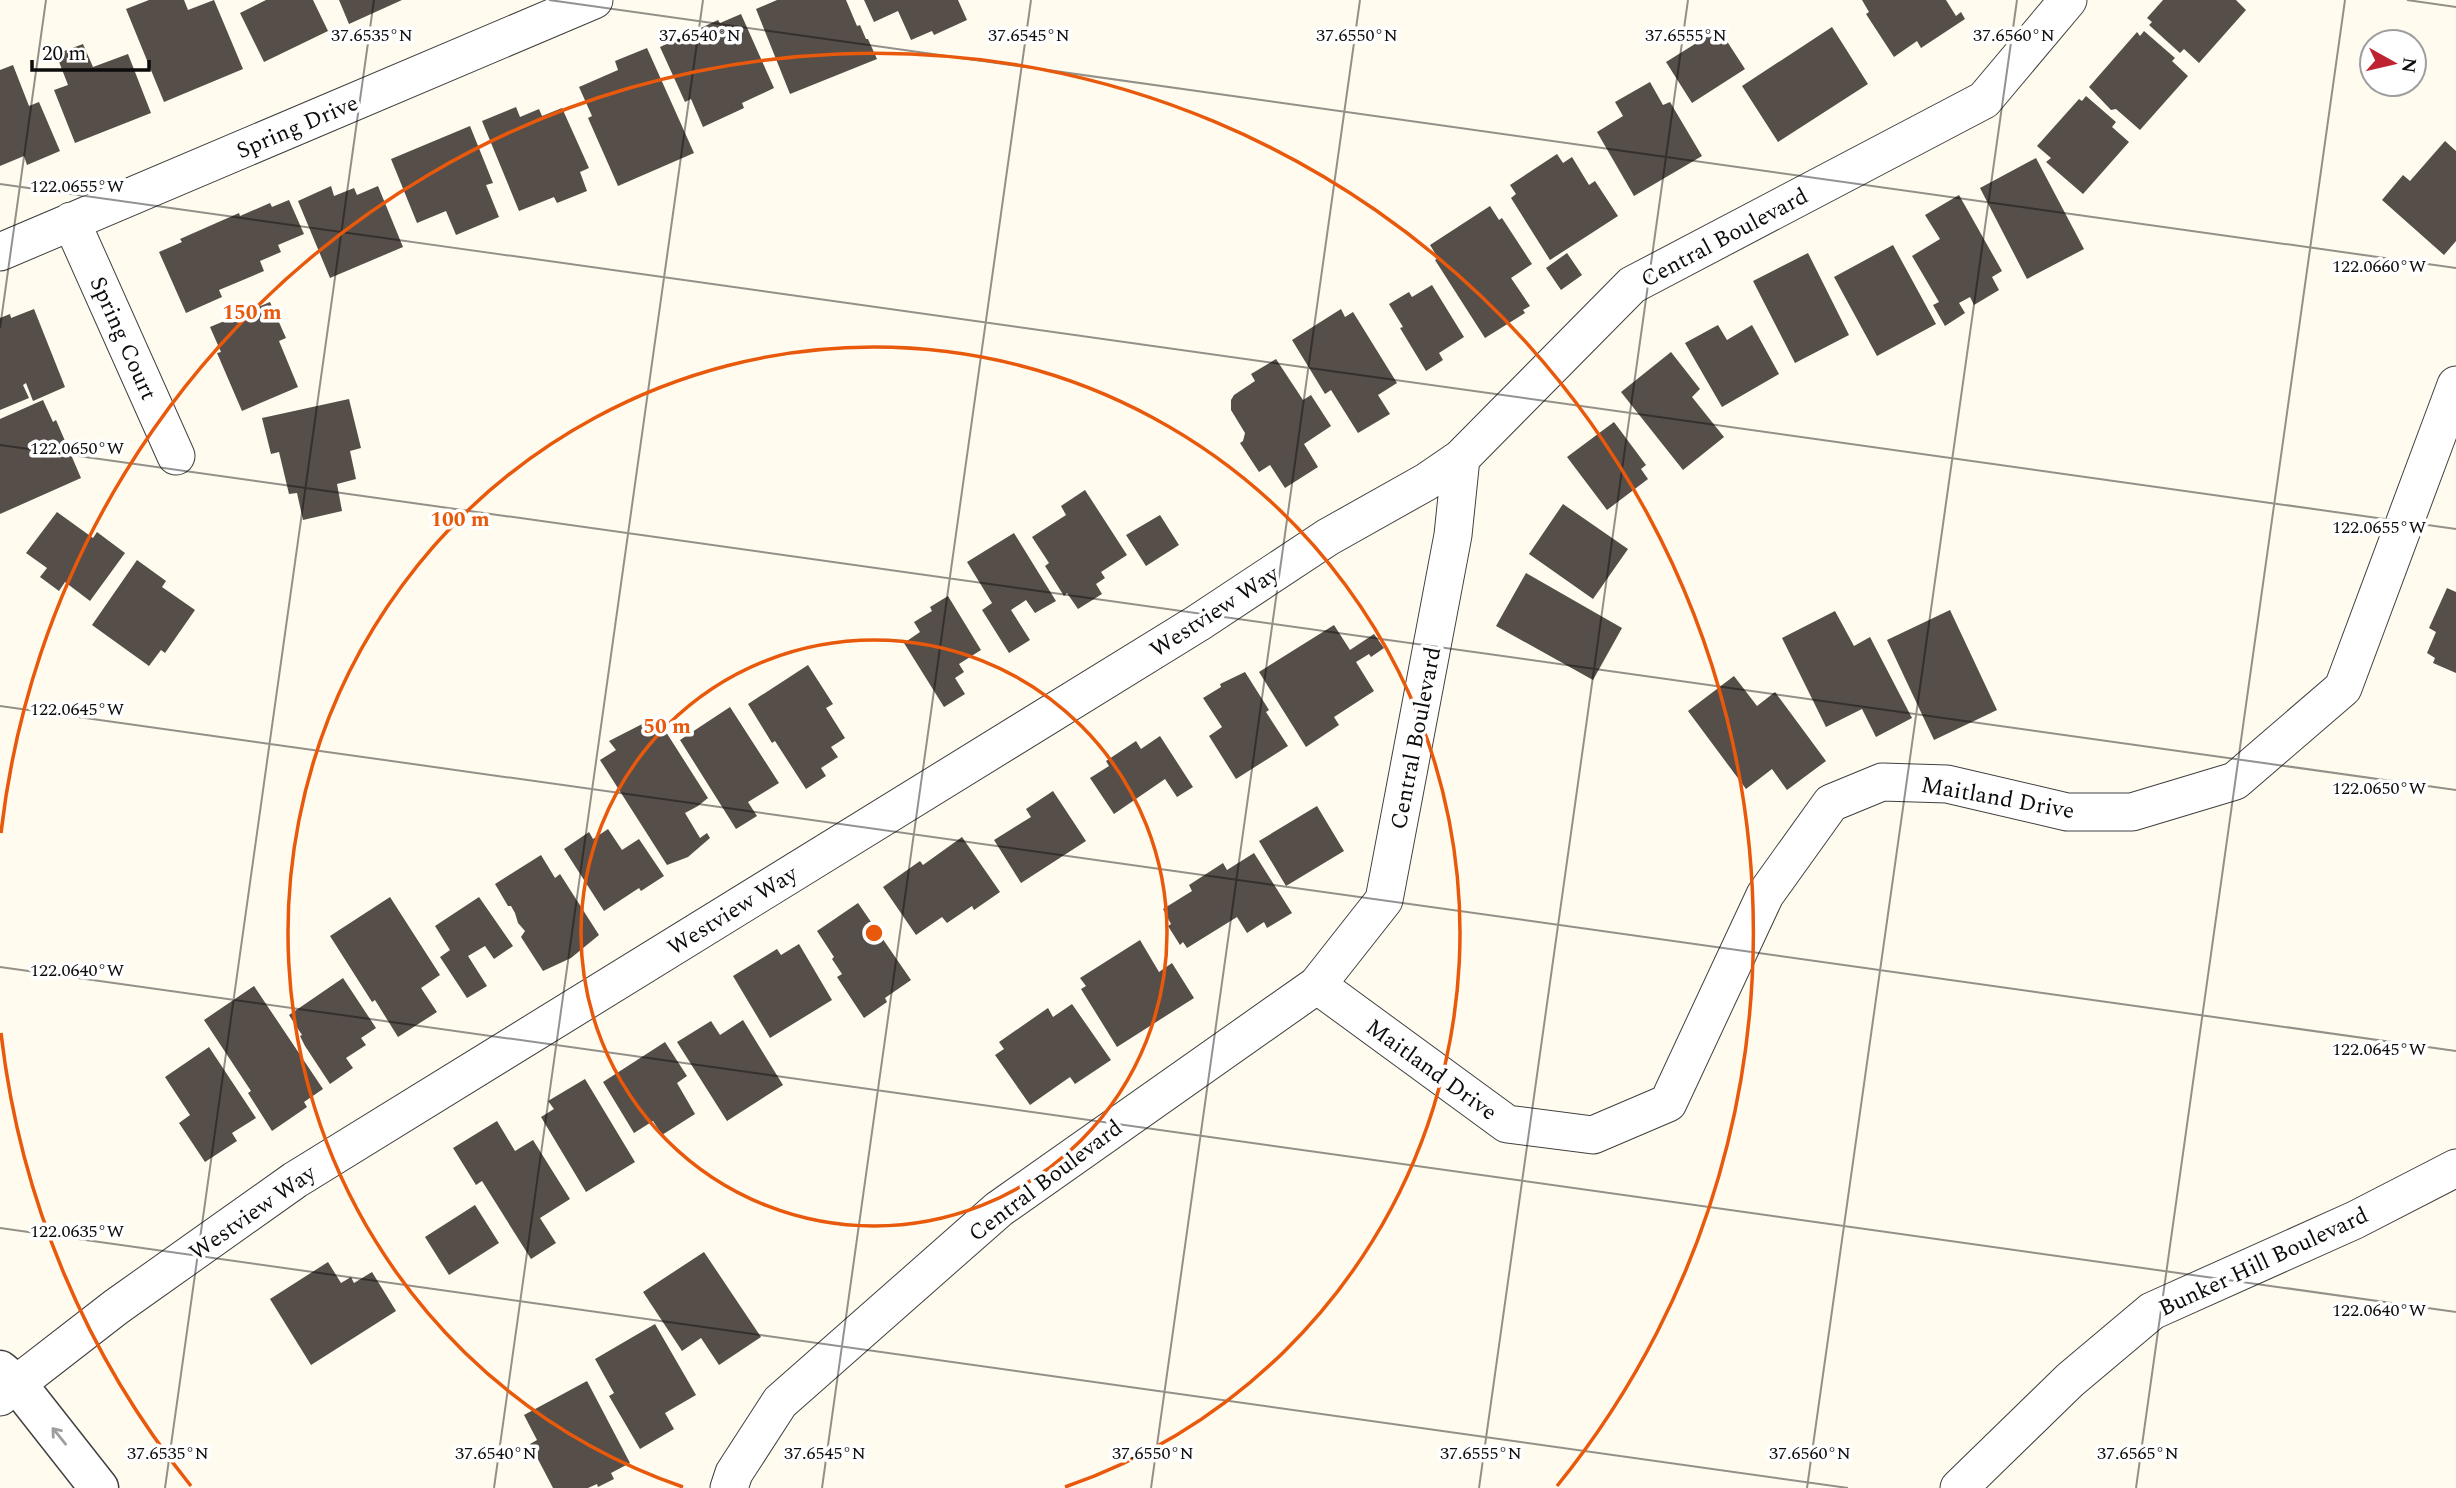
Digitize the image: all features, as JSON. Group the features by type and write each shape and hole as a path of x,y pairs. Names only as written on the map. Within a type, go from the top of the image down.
{"street":[{"name":"Spring Drive","path":"0,252 594,0"},
{"name":"Central Boulevard","path":"730,1488 734,1474 780,1402 999,1209 1317,985 1384,900 1453,535 1461,458 1632,285 1984,100 2068,0"},
{"name":"Spring Court","path":"71,221 176,456"},
{"name":"Maitland Drive","path":"1317,985 1507,1124 1593,1135 1668,1102 1765,895 1832,803 1882,782 1895,782 1947,784 2067,812 2132,813 2235,781 2343,688 2456,385"},
{"name":"Westview Way","path":"6,1384 295,1180 1198,623 1328,537 1426,482 1461,458"},
{"name":"Bunker Hill Boulevard","path":"1959,1488 2070,1380 2152,1311 2355,1220 2456,1168"},
{"path":"6,1384 99,1488"}],"building":[{"path":"149,0 184,0 188,10 214,0 243,69 164,102 126,9"},
{"path":"266,0 313,0 328,31 264,62 240,13"},
{"path":"339,0 402,0 349,24"},
{"path":"777,0 846,0 857,26 860,25 877,59 790,94 756,9"},
{"path":"864,0 958,0 967,20 934,35 932,31 911,40 898,11 874,22"},
{"path":"1862,0 1946,0 1956,16 1961,12 1965,19 1921,48 1917,41 1894,57 1866,14 1869,12"},
{"path":"2163,0 2236,0 2246,10 2199,63 2184,49 2180,53 2149,25 2152,22 2147,18"},
{"path":"741,14 774,88 742,103 744,108 703,127 691,99 685,102 660,47 718,20 720,23"},
{"path":"1832,27 1868,84 1778,142 1742,86"},
{"path":"1719,29 1745,69 1692,103 1666,62"},
{"path":"2144,31 2175,58 2172,61 2188,76 2140,130 2116,109 2111,110 2089,87 2137,32 2140,36"},
{"path":"83,44 93,67 128,54 151,113 75,143 54,90 68,85 56,54"},
{"path":"647,48 694,153 618,186 588,118 592,116 579,87 618,70 615,61"},
{"path":"13,65 29,106 39,102 60,151 27,165 24,156 0,166 0,70"},
{"path":"1650,82 1663,105 1670,102 1702,156 1634,196 1597,132 1623,116 1615,102"},
{"path":"2086,96 2116,122 2112,127 2129,142 2083,194 2046,162 2051,158 2037,146 2079,99 2082,101"},
{"path":"516,107 520,117 539,109 542,116 562,108 589,168 580,172 587,191 557,203 554,197 519,211 482,121"},
{"path":"470,126 493,183 486,185 499,217 456,235 446,211 417,223 391,159"},
{"path":"2445,141 2456,151 2456,241 2444,255 2382,200 2403,175 2410,181"},
{"path":"1557,154 1563,163 1572,157 1589,185 1595,181 1618,216 1550,260 1511,198 1516,194 1510,185"},
{"path":"2036,158 2084,249 2027,279 1980,188"},
{"path":"331,186 334,196 354,188 357,195 378,186 403,247 330,278 298,201"},
{"path":"1959,195 2002,271 1992,277 1999,290 1974,305 1970,297 1959,303 1965,313 1945,326 1933,305 1939,302 1912,256 1940,239 1925,215"},
{"path":"289,200 304,234 278,245 281,252 260,261 264,271 219,290 222,297 186,313 159,252 182,242 180,239 239,213 240,216 270,203 272,207"},
{"path":"1490,206 1499,220 1502,218 1532,264 1511,278 1530,306 1523,310 1525,313 1485,338 1435,260 1438,258 1430,245"},
{"path":"1893,245 1936,324 1877,356 1834,277"},
{"path":"1567,253 1582,275 1561,290 1546,268"},
{"path":"1808,253 1849,335 1795,363 1753,281"},
{"path":"1432,285 1464,337 1439,353 1443,360 1426,371 1389,304 1409,292 1412,297"},
{"path":"270,302 286,338 279,341 298,387 242,411 217,353 221,352 210,327"},
{"path":"34,309 65,387 33,401 26,383 23,385 29,398 0,410 0,318 10,314 11,318"},
{"path":"1341,309 1345,317 1353,312 1397,383 1378,395 1390,414 1358,433 1331,390 1325,394 1292,340"},
{"path":"1718,325 1727,340 1752,325 1779,374 1722,407 1685,343"},
{"path":"1671,352 1700,389 1692,397 1724,437 1683,470 1621,392"},
{"path":"1276,359 1303,400 1311,395 1331,426 1304,444 1318,467 1285,488 1270,465 1259,472 1240,443 1245,433 1231,410 1234,395 1255,381 1251,374"},
{"path":"349,399 361,448 350,451 356,479 337,484 342,511 303,520 297,493 289,494 279,452 271,454 262,418"},
{"path":"43,400 53,422 56,420 81,478 0,514 0,419"},
{"path":"1614,422 1646,465 1641,469 1648,479 1607,510 1567,457"},
{"path":"1085,490 1127,555 1101,572 1105,578 1096,584 1102,594 1078,609 1067,593 1064,596 1045,566 1049,563 1032,537 1066,515 1061,506"},
{"path":"1563,504 1628,549 1593,599 1529,554"},
{"path":"57,512 93,538 97,532 125,553 90,601 65,582 59,591 40,577 47,568 26,553"},
{"path":"1160,515 1179,545 1146,566 1126,535"},
{"path":"1014,533 1056,601 1035,613 1026,600 1011,610 1030,640 1009,653 982,610 992,603 967,562"},
{"path":"137,560 166,581 162,587 195,610 165,653 161,650 149,666 92,625"},
{"path":"1526,573 1622,628 1593,680 1496,626"},
{"path":"2447,588 2456,592 2456,673 2433,663 2435,658 2427,653 2436,632 2429,628"},
{"path":"948,596 981,650 959,664 964,672 955,678 965,694 944,707 904,643 920,632 914,622 932,611 930,607"},
{"path":"1950,610 1997,710 1934,740 1887,640"},
{"path":"1835,611 1854,646 1870,637 1912,718 1876,737 1862,709 1826,727 1782,638"},
{"path":"1334,625 1350,650 1374,634 1384,648 1371,657 1369,654 1356,662 1374,691 1334,717 1339,725 1306,747 1259,672"},
{"path":"808,665 833,704 826,708 845,738 831,747 838,757 821,768 826,776 806,789 775,741 772,743 748,704"},
{"path":"1245,672 1288,746 1236,779 1209,736 1222,727 1203,698 1221,687 1220,684"},
{"path":"1734,676 1757,706 1775,692 1826,761 1787,790 1772,769 1746,789 1688,711"},
{"path":"730,707 779,783 748,802 757,816 736,829 680,740"},
{"path":"654,718 658,723 659,721 708,798 685,813 700,838 707,833 710,838 688,857 667,865 600,760 616,750 609,741"},
{"path":"1160,736 1193,787 1177,797 1165,779 1114,814 1090,778 1109,766 1106,761 1136,741 1141,749"},
{"path":"1053,791 1086,841 1021,883 994,840 1031,817 1026,809"},
{"path":"1317,806 1344,851 1286,886 1259,841"},
{"path":"608,829 622,850 639,839 664,876 641,891 639,888 604,911 564,849 589,832 593,839"},
{"path":"962,837 1000,892 974,910 972,906 947,923 942,917 916,935 883,887 920,861 923,865"},
{"path":"1254,853 1292,913 1267,928 1264,922 1247,933 1237,917 1187,948 1183,942 1180,945 1168,926 1171,924 1163,909 1192,891 1189,885 1223,863 1227,870"},
{"path":"541,855 555,878 560,874 599,935 571,958 543,971 521,937 525,931 495,884"},
{"path":"390,897 440,975 421,988 437,1012 398,1037 330,936"},
{"path":"479,897 513,946 494,959 485,946 468,956 487,986 467,998 440,957 450,950 435,926"},
{"path":"858,903 911,980 885,998 887,1002 864,1018 837,977 842,974 817,931"},
{"path":"1140,940 1159,972 1172,963 1194,998 1117,1047 1081,989 1086,986 1080,978"},
{"path":"799,944 832,1000 770,1038 733,976 777,949 781,955"},
{"path":"343,978 376,1028 361,1038 366,1045 346,1058 353,1068 330,1084 289,1015"},
{"path":"254,986 323,1089 304,1102 307,1107 272,1131 248,1093 251,1091 204,1020"},
{"path":"1072,1004 1111,1060 1075,1084 1070,1077 1030,1105 995,1055 1004,1049 999,1042 1048,1008 1053,1017"},
{"path":"743,1020 783,1085 727,1121 677,1042 711,1021 720,1035"},
{"path":"665,1042 687,1076 677,1083 695,1114 662,1135 653,1121 634,1133 603,1082"},
{"path":"209,1047 256,1118 232,1133 237,1141 205,1162 179,1123 190,1115 165,1077"},
{"path":"585,1079 635,1162 586,1192 541,1117 554,1109 548,1101"},
{"path":"497,1121 515,1151 533,1140 570,1199 540,1218 556,1243 531,1259 482,1181 476,1185 453,1148"},
{"path":"475,1205 499,1243 449,1275 425,1237"},
{"path":"704,1252 761,1337 719,1365 701,1338 682,1351 643,1292"},
{"path":"328,1262 341,1283 351,1277 354,1283 372,1272 396,1311 311,1365 270,1299"},
{"path":"655,1324 696,1395 665,1413 674,1429 640,1449 609,1396 614,1393 595,1359"},
{"path":"587,1381 630,1463 611,1473 614,1479 598,1487 597,1484 588,1488 553,1488 530,1444 537,1440 524,1415"}]}
